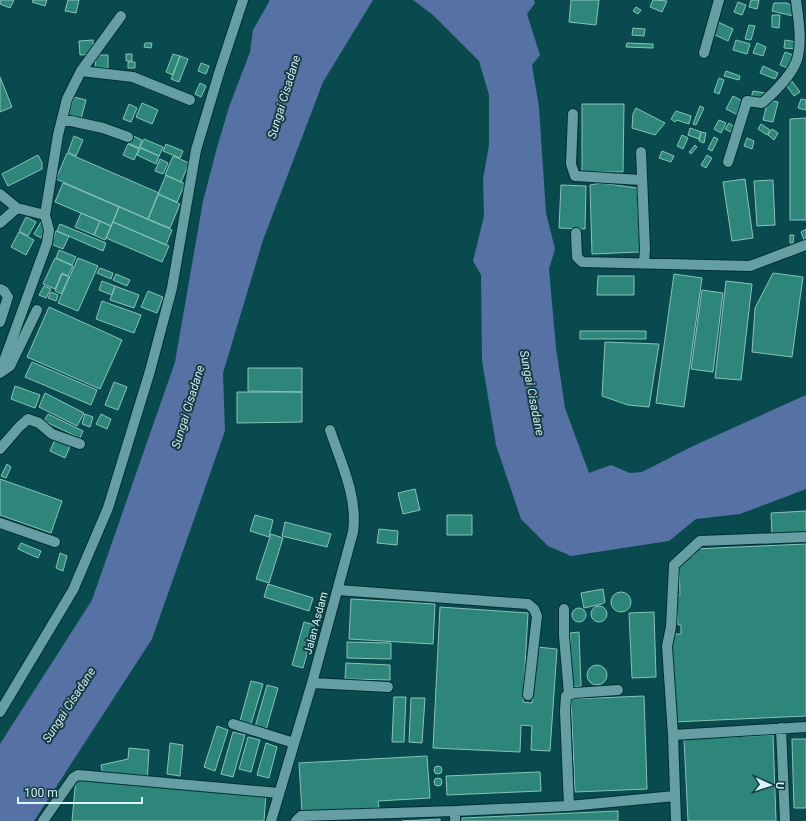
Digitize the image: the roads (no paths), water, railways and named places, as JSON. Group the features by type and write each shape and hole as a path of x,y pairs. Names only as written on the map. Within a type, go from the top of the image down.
{"street":[{"path":"0,712 73,590 108,508 150,371 172,288 196,150 218,73 243,0"},
{"path":"704,53 719,0"},
{"path":"728,162 747,101 758,104 767,99 802,58 799,47 796,0"},
{"path":"0,372 47,243 49,230 45,215 67,99 82,71 121,16"},
{"path":"82,71 133,77 190,100"},
{"path":"573,114 571,164 575,176 640,180"},
{"path":"62,119 103,128 128,137"},
{"path":"641,152 640,180 645,249 644,262"},
{"path":"0,194 17,208 45,215"},
{"path":"0,223 17,208"},
{"path":"576,234 577,257 582,262 754,265 806,245"},
{"path":"0,289 4,291 8,297 0,322"},
{"path":"0,372 10,366 37,310"},
{"path":"0,449 18,427 28,419 39,422 52,434 80,444"},
{"name":"Jalan Asdam","path":"271,821 338,590 355,520 352,496 330,430"},
{"path":"0,523 55,542"},
{"path":"676,821 673,735 667,646 671,627 674,565 700,541 806,537"},
{"path":"338,590 528,604 534,609 537,616 528,695"},
{"path":"564,609 564,636 569,694 566,696 565,706 569,806"},
{"path":"312,683 388,687"},
{"path":"569,694 618,690"},
{"path":"233,724 294,743"},
{"path":"673,735 806,727"},
{"path":"781,728 785,821"},
{"path":"43,821 73,778 78,775 279,793"},
{"path":"296,821 301,816 455,816 675,796"}],"water":[{"name":"Sungai Cisadane","path":"270,0 373,0 323,82 263,240 223,373 225,431 152,639 34,821 0,821 0,744 92,600 175,362 203,201 229,107 250,52 253,30"},
{"name":"Sungai Cisadane","path":"413,0 534,0 535,3 527,14 540,55 532,65 539,107 546,213 555,249 549,269 556,348 565,408 589,473 611,465 630,473 642,472 693,446 806,395 806,489 740,514 696,519 669,541 571,556 548,546 521,519 496,445 482,361 481,275 473,261 484,216 483,179 489,145 489,95 479,61 433,15"}]}
